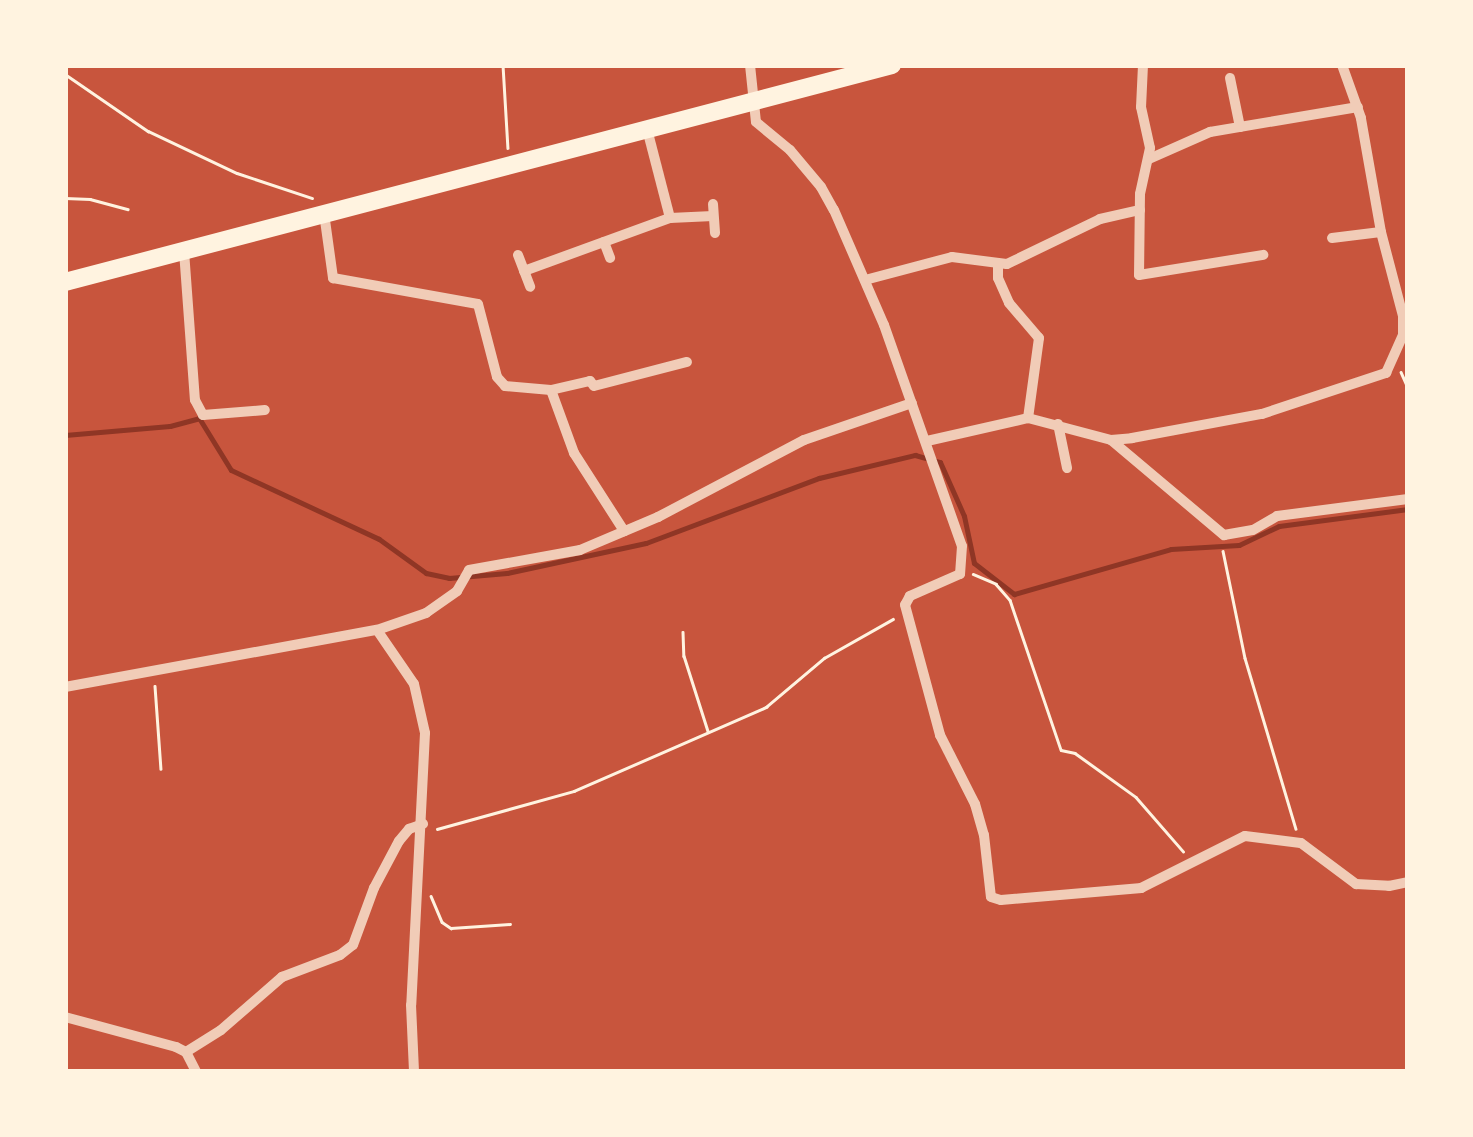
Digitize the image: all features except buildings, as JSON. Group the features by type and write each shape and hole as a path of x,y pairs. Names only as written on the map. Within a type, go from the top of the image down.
{"highway":[{"path":"65,282 892,65"}],"street":[{"path":"750,65 756,122 790,150 822,187 864,280 962,546 962,571 910,596 907,611 940,735 975,804 990,897 1001,900 1122,892 1166,878 1245,836 1301,843 1356,884 1389,886 1408,882"},
{"path":"1143,65 1141,107 1149,159 1140,210 1139,276 1264,255"},
{"path":"1111,440 1262,414 1370,382 1386,373 1406,333 1358,107 1342,65"},
{"path":"1230,78 1240,127"},
{"path":"1149,159 1210,132 1358,107"},
{"path":"647,129 670,218"},
{"path":"524,270 670,218 713,210 715,233"},
{"path":"864,280 952,257 998,265 1100,219 1140,210"},
{"path":"324,213 334,278 478,304 497,377 506,386 551,390 590,381 594,386 687,362"},
{"path":"1332,238 1382,232"},
{"path":"604,242 610,258"},
{"path":"184,250 194,400 204,415 265,410"},
{"path":"518,254 530,287"},
{"path":"998,265 998,278 1009,303 1039,338 1028,418"},
{"path":"551,390 574,453 624,532"},
{"path":"65,687 377,630 444,603 469,570 580,550 624,532 804,440 912,403"},
{"path":"926,441 1028,418 1111,440 1224,535 1253,530 1277,516 1408,498"},
{"path":"1058,424 1067,468"},
{"path":"377,630 414,684 421,708 426,769 412,1005 414,1072"},
{"path":"186,1052 221,1030 282,977 340,955 353,944 374,888 399,841 409,829 422,828"},
{"path":"65,1017 186,1052 196,1072"}],"path":[{"path":"503,65 509,165"},
{"path":"65,74 148,131 237,173 323,201 324,213"},
{"path":"65,198 90,199 128,209"},
{"path":"1224,535 1245,658 1272,761 1301,843"},
{"path":"962,571 988,578 1010,600 1061,750 1076,752 1136,797 1184,852 1196,859"},
{"path":"422,828 574,791 766,707 838,649 907,611"},
{"path":"683,632 684,656 708,730"},
{"path":"154,672 161,769"},
{"path":"419,875 442,922 451,928 510,924"}],"waterway":[{"path":"65,435 170,426 199,418 231,470 379,539 426,573 449,578 507,573 646,543 819,478 915,455 940,462 964,516 974,563 1014,594 1171,549 1239,545 1279,526 1408,509"}]}
